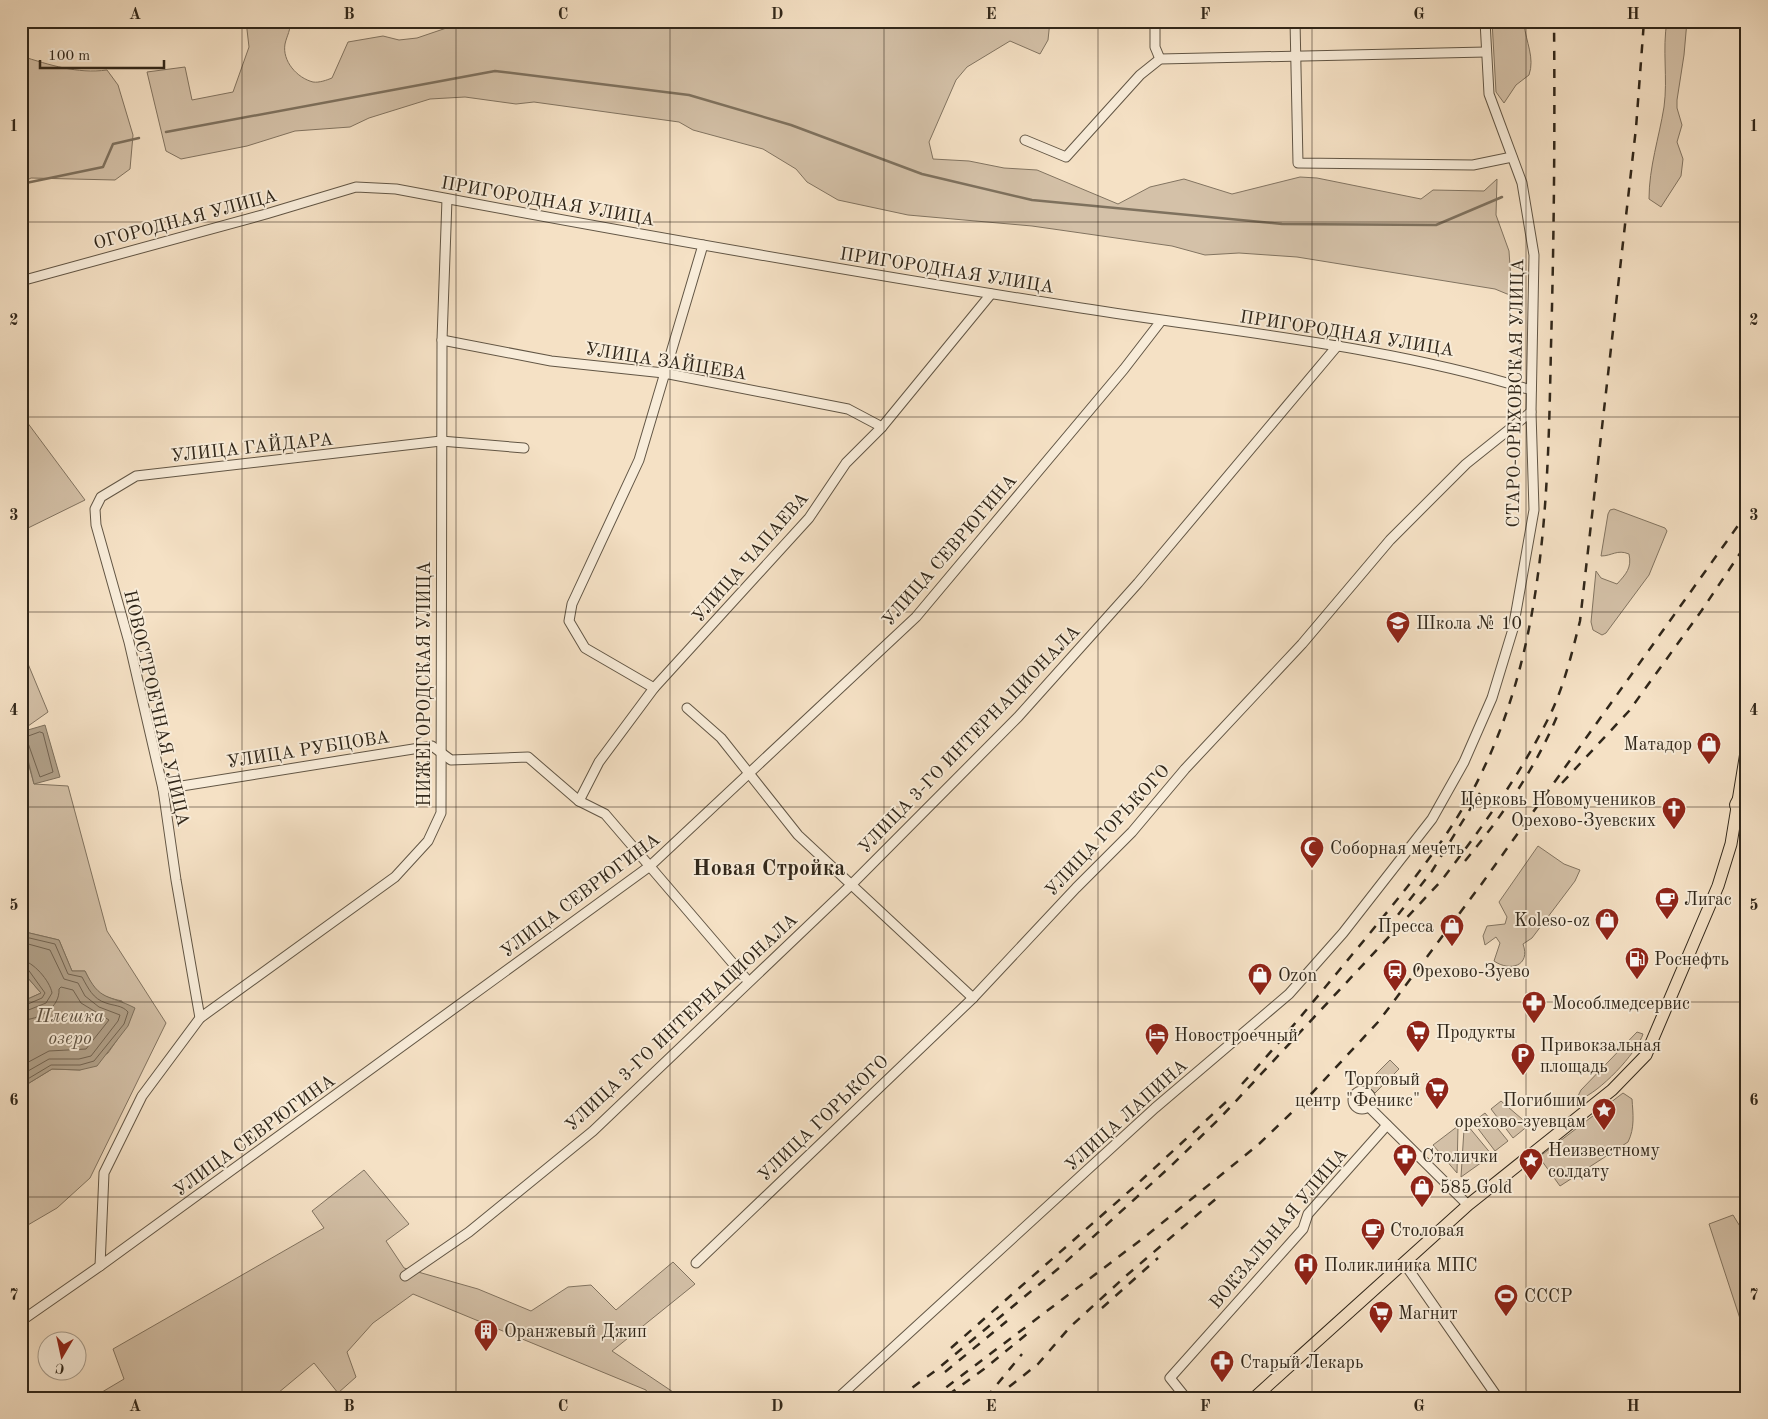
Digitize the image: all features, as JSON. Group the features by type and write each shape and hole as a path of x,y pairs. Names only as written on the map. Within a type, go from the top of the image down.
{"highway":[{"path":"1737,805 1747,787"}],"main road":[{"path":"1254,1398 1468,1205 1612,1090 1646,1055 1718,886 1730,844 1747,746"}],"street":[{"path":"1156,21 1155,47 1160,59"},
{"path":"1295,21 1298,163 1473,165 1512,157"},
{"name":"СТАРО-ОРЕХОВСКАЯ УЛИЦА","path":"1464,762 1492,698 1513,629 1534,510 1531,390 1534,255 1522,183 1489,94 1485,21"},
{"path":"1025,140 1066,157 1140,75 1160,59 1295,54 1486,52"},
{"name":"ПРИГОРОДНАЯ УЛИЦА","path":"356,187 396,189 703,245 991,294 1161,321 1338,345 1461,369 1531,390"},
{"name":"ОГОРОДНАЯ УЛИЦА","path":"21,281 266,214 356,187"},
{"name":"НИЖЕГОРОДСКАЯ УЛИЦА","path":"100,1266 104,1173 142,1096 200,1018 395,877 428,841 441,813 441,442 442,340 447,199"},
{"path":"654,688 585,648 569,621 572,604 639,460 703,245"},
{"name":"УЛИЦА ЧАПАЕВА","path":"579,801 599,762 654,688 809,518 846,463 882,427 991,294"},
{"name":"УЛИЦА СЕВРЮГИНА","path":"21,1321 100,1266 650,866 916,617 1124,369 1161,321"},
{"name":"УЛИЦА ЗАЙЦЕВА","path":"442,340 550,361 664,374 848,409 882,427"},
{"name":"УЛИЦА 3-ГО ИНТЕРНАЦИОНАЛА","path":"406,1276 469,1232 593,1131 748,981 851,885 1024,710 1138,583 1338,345"},
{"name":"УЛИЦА ГОРЬКОГО","path":"696,1263 972,998 1132,832 1185,769 1302,644 1390,540 1466,464 1531,412"},
{"name":"УЛИЦА ГАЙДАРА","path":"96,525 95,509 101,497 136,476 441,442 524,448"},
{"name":"НОВОСТРОЕЧНАЯ УЛИЦА","path":"96,525 130,642 163,789 176,880 200,1018"},
{"path":"687,708 721,738 798,834 972,998"},
{"name":"УЛИЦА РУБЦОВА","path":"163,789 432,746 451,760 528,757 579,801 605,814 748,981"},
{"name":"УЛИЦА ЛАПИНА","path":"838,1398 1155,1108 1289,994 1343,933 1426,827 1464,762"},
{"path":"1369,1107 1468,1205"},
{"name":"ВОКЗАЛЬНАЯ УЛИЦА","path":"1186,1398 1170,1378 1303,1229 1308,1214 1387,1125"},
{"path":"1404,1264 1498,1398"}],"shaded area":[{"path":"246,21 290,21 285,44 288,62 301,77 315,82 332,78 348,42 383,36 399,40 417,38 467,21 1050,21 1048,40 1040,54 1010,41 967,67 956,80 929,142 933,159 969,161 1004,168 1037,170 1118,204 1150,187 1184,179 1232,194 1300,177 1317,178 1421,199 1433,190 1484,191 1497,179 1496,215 1509,251 1512,296 1495,289 1297,257 1239,253 1205,255 1172,246 1032,226 908,215 838,200 807,182 796,169 763,149 693,130 679,122 534,102 516,104 465,97 430,99 369,118 350,127 295,131 247,146 181,159 166,151 147,72 185,67 192,100 233,92 249,47"},
{"path":"1492,21 1526,21 1524,24 1530,50 1531,69 1529,75 1516,85 1504,103 1496,92"},
{"path":"1667,21 1687,21 1677,100 1677,108 1682,125 1677,142 1683,159 1681,176 1661,207 1649,199 1649,187 1664,107"},
{"path":"21,56 74,70 107,70 118,85 133,135 130,169 115,180 31,178 21,183"},
{"path":"21,414 85,500 26,529 21,540"},
{"path":"1614,509 1665,528 1667,531 1649,575 1606,633 1602,635 1593,630 1591,622 1596,571 1601,578 1617,584 1626,574 1630,563 1629,554 1625,553 1618,552 1601,556 1608,514 1610,510"},
{"path":"21,647 48,712 21,731"},
{"path":"21,737 34,784 68,786 107,931 166,1023 90,1178 57,1208 21,1229 21,1088 52,1069 80,1070 108,1053 117,1040 122,1001 99,992 85,971 72,971 59,940 21,931"},
{"path":"1538,846 1564,864 1580,870 1575,881 1532,938 1523,944 1525,951 1522,962 1518,965 1506,966 1494,961 1500,943 1496,937 1485,945 1483,936 1487,926 1505,924 1507,917 1499,902"},
{"path":"21,970 41,993 21,1002"},
{"path":"1637,1032 1643,1034 1625,1061 1607,1081 1580,1099 1578,1096 1581,1090"},
{"path":"1390,1060 1399,1069 1375,1093 1366,1084"},
{"path":"1623,1093 1632,1099 1633,1126 1628,1142 1560,1186 1539,1157"},
{"path":"1501,1101 1529,1125 1513,1138 1491,1109"},
{"path":"1485,1113 1508,1141 1495,1151 1473,1122"},
{"path":"1458,1126 1457,1173 1433,1145"},
{"path":"1468,1126 1492,1155 1461,1177 1464,1129"},
{"path":"364,1170 409,1224 386,1241 404,1268 478,1289 531,1311 568,1287 591,1285 616,1310 673,1262 695,1284 612,1351 682,1398 650,1398 646,1390 413,1294 373,1323 347,1352 356,1377 338,1393 314,1363 272,1398 92,1398 124,1379 113,1349 324,1228 312,1211"},
{"path":"1733,1215 1741,1228 1747,1224 1747,1340 1709,1224"}],"water":[{"path":"45,725 60,777 34,784 21,732"},
{"name":"Плешка озеро","path":"21,931 59,940 72,971 85,971 90,981 100,993 135,1008 128,1026 97,1066 80,1070 52,1069 21,1088 21,1002 41,993 21,970"}],"waterway":[{"path":"166,132 495,71 689,95 791,125 922,174 1032,200 1282,224 1436,225 1502,197"},
{"path":"21,184 103,167 113,144 139,138"}],"railway":[{"path":"1242,1084 1366,938 1414,879 1444,838 1458,817 1482,772 1503,722 1519,670 1531,617 1539,564 1548,455 1554,224 1554,21"},
{"path":"898,1398 935,1371 1059,1268 1172,1165 1222,1116 1441,881 1500,801 1539,737 1559,693 1580,621 1636,128 1644,21"},
{"path":"932,1398 1146,1236 1259,1144 1313,1092 1379,1021 1483,882 1747,513"},
{"path":"1562,783 1629,711 1702,610 1747,543"},
{"path":"1465,861 1519,789 1541,750 1560,709"},
{"path":"1387,929 1432,871 1480,793"},
{"path":"951,1348 1134,1187 1227,1101"},
{"path":"995,1398 1038,1364 1070,1327 1218,1197"},
{"path":"1102,1308 1158,1258"},
{"path":"945,1372 1007,1321"},
{"path":"948,1395 984,1369 1033,1329"},
{"path":"986,1398 1022,1354"}],"place":[{"name":"Школа № 10","path":"1398,644"},
{"name":"Матадор","path":"1709,765"},
{"name":"Церковь Новомучеников Орехово-Зуевских","path":"1674,830"},
{"name":"Соборная мечеть","path":"1312,869"},
{"name":"Лигас","path":"1667,920"},
{"name":"Koleso-oz","path":"1607,941"},
{"name":"Пресса","path":"1452,947"},
{"name":"Роснефть","path":"1637,980"},
{"name":"Орехово-Зуево","path":"1395,992"},
{"name":"Ozon","path":"1260,996"},
{"name":"Мособлмедсервис","path":"1534,1024"},
{"name":"Продукты","path":"1418,1053"},
{"name":"Новостроечный","path":"1157,1056"},
{"name":"Привокзальная площадь","path":"1523,1076"},
{"name":"Торговый центр \"Феникс\"","path":"1437,1110"},
{"name":"Погибшим орехово-зуевцам","path":"1604,1131"},
{"name":"Столички","path":"1405,1177"},
{"name":"Неизвестному солдату","path":"1531,1181"},
{"name":"585 Gold","path":"1422,1208"},
{"name":"Столовая","path":"1373,1251"},
{"name":"Поликлиника МПС","path":"1306,1286"},
{"name":"СССР","path":"1506,1317"},
{"name":"Магнит","path":"1381,1334"},
{"name":"Оранжевый Джип","path":"486,1352"},
{"name":"Старый Лекарь","path":"1222,1383"}],"district":[{"name":"Новая Стройка","path":"769,867"}]}
